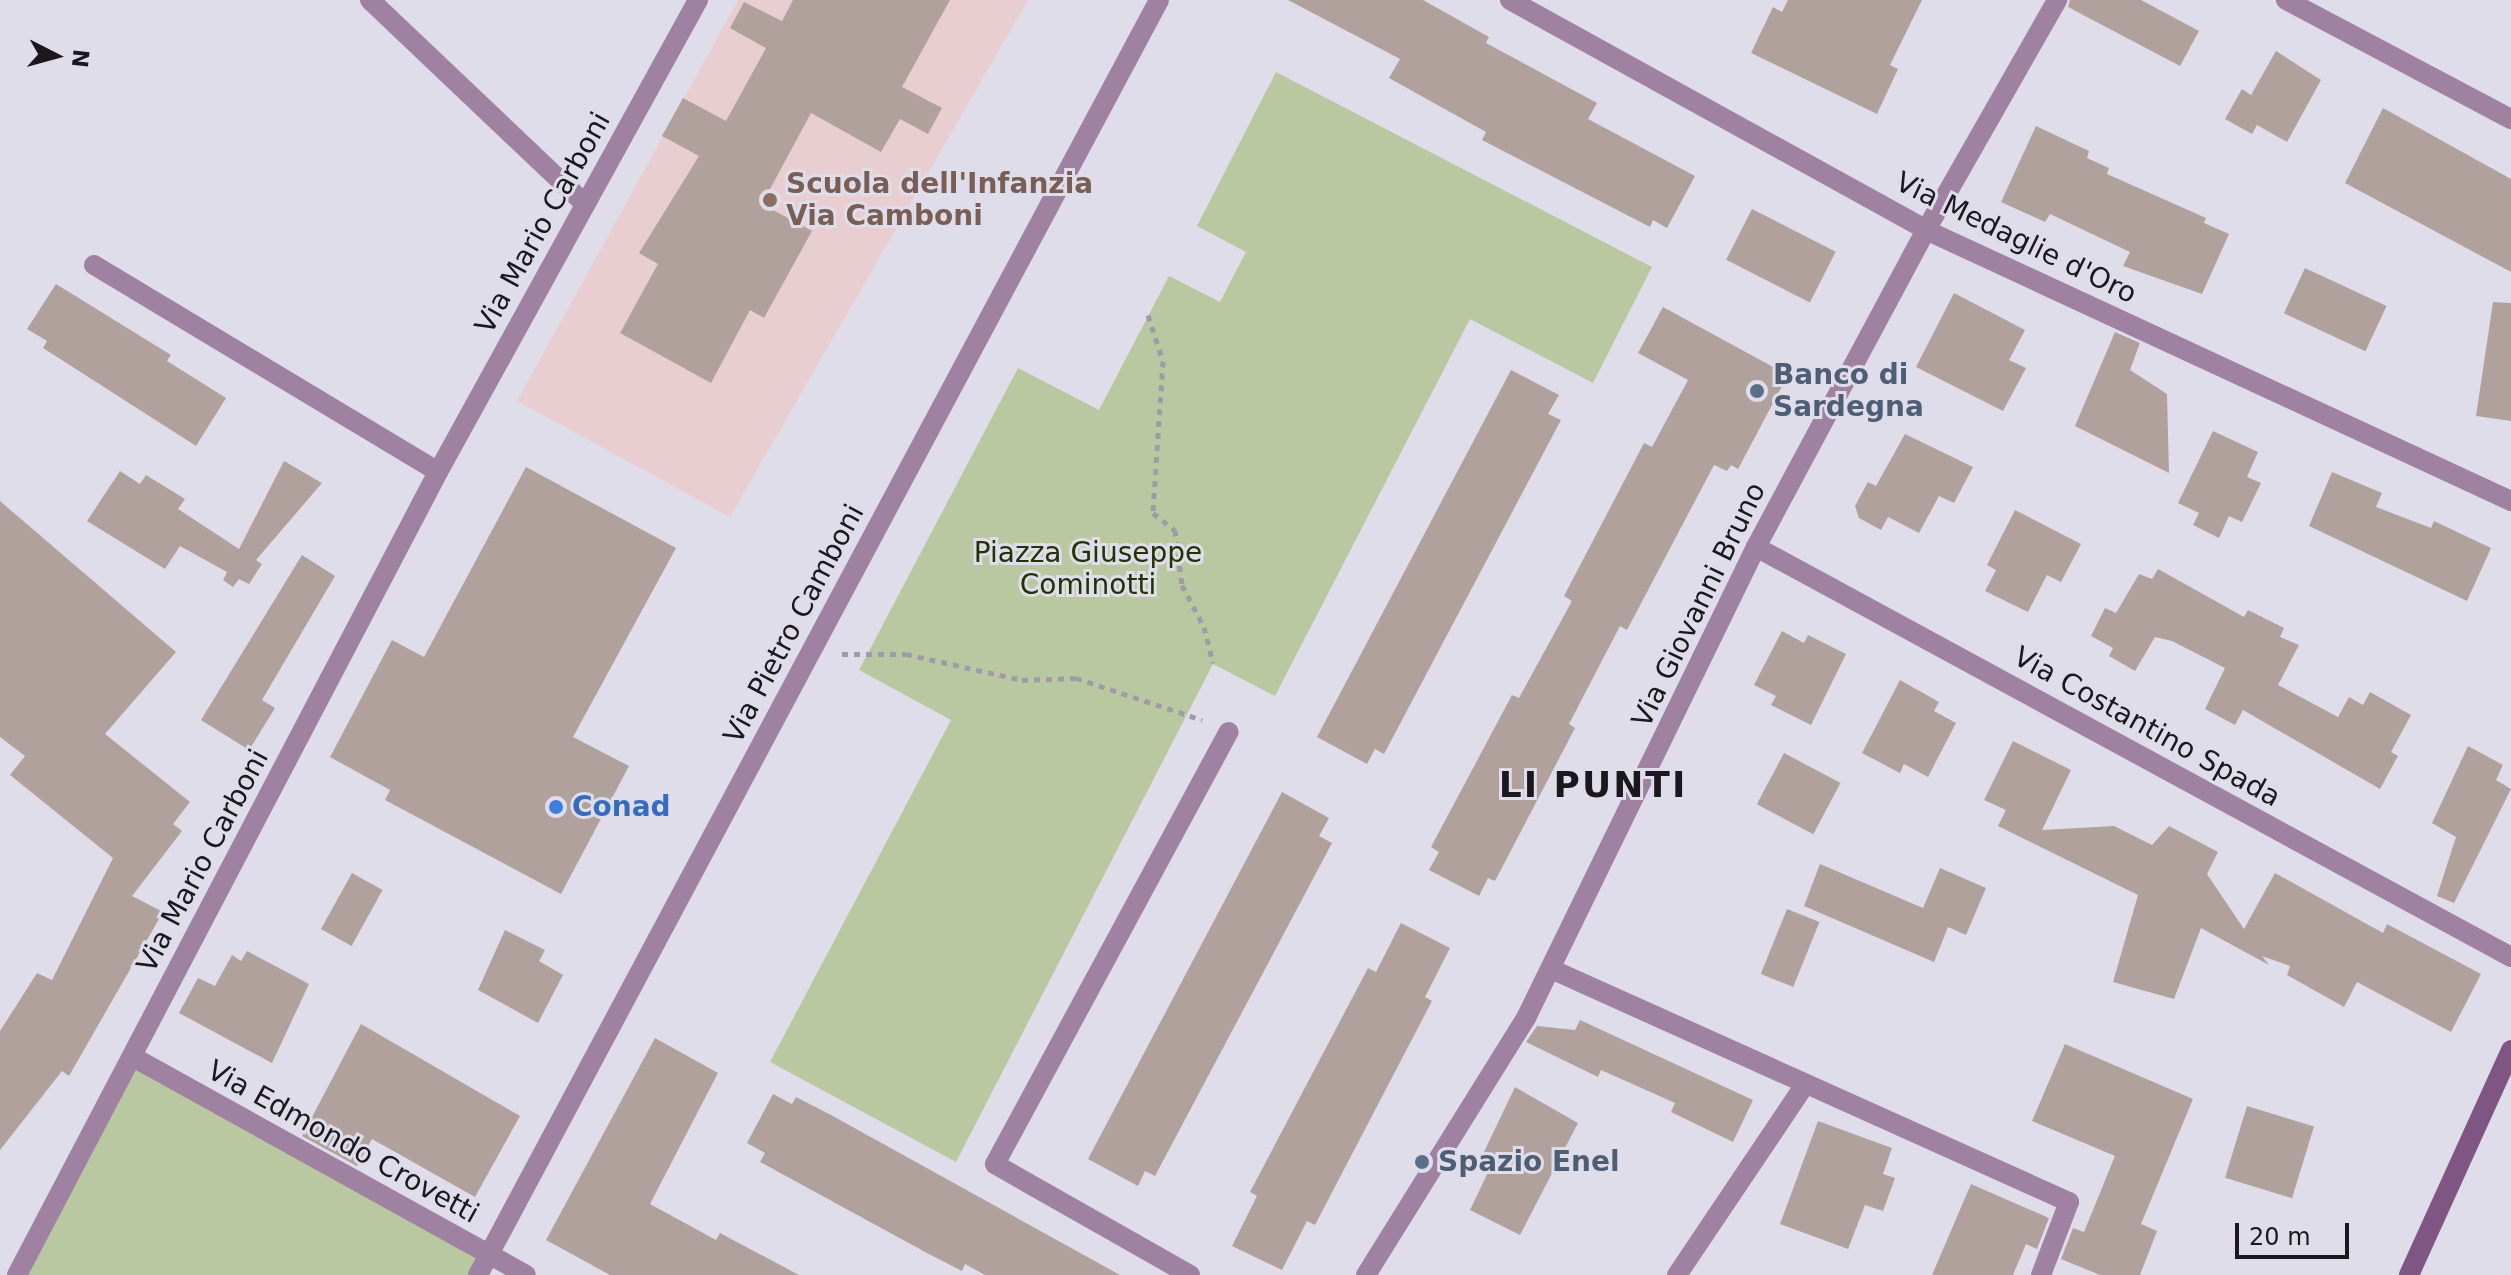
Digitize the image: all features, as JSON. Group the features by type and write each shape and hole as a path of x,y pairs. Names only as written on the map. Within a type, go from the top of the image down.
{"main road":[{"path":"2409,1275 2511,1050"}],"street":[{"path":"370,0 585,204"},
{"name":"Via Mario Carboni","path":"17,1275 438,472 698,0"},
{"name":"Via Pietro Camboni","path":"478,1275 1159,0"},
{"name":"Via Medaglie d'Oro","path":"1510,0 1926,230 2511,501"},
{"name":"Via Giovanni Bruno","path":"1366,1275 1551,969 1756,547 1926,230 2057,0"},
{"path":"2286,0 2511,119"},
{"path":"94,265 438,472"},
{"name":"Via Costantino Spada","path":"1756,547 2511,957"},
{"path":"1190,1275 995,1164 1229,732"},
{"path":"1551,969 1804,1086 2069,1202 2041,1275"},
{"name":"Via Edmondo Crovetti","path":"133,1057 526,1275"},
{"path":"1677,1275 1804,1086"}],"path":[{"path":"1148,315 1163,361 1153,513 1175,530 1182,585 1204,627 1213,663"},
{"path":"809,657 869,651 1022,680 1076,678 1229,732"}],"shaded area":[{"name":"Scuola dell'Infanzia Via Camboni","path":"738,0 1028,0 730,517 517,401"}],"green space":[{"name":"Piazza Giuseppe Cominotti","path":"1276,72 1652,267 1593,383 1470,319 1275,696 1213,664 956,1162 770,1062 951,720 859,670 1018,368 1099,410 1169,276 1220,302 1246,252 1197,226"},
{"path":"133,1057 489,1256 479,1275 17,1275"}],"building":[{"path":"793,0 950,0 902,87 942,108 928,134 900,119 881,152 811,113 762,204 812,231 764,318 750,310 711,383 620,333 658,264 639,253 699,156 662,136 683,98 726,121 766,48 730,28 744,2 782,21"},
{"path":"1288,0 1423,0 1489,37 1486,43 1597,103 1588,119 1695,176 1667,228 1653,220 1650,227 1482,140 1486,132 1389,78 1400,59"},
{"path":"1788,0 1922,0 1890,65 1898,69 1877,114 1751,53 1773,7 1782,12"},
{"path":"2070,0 2141,0 2199,31 2180,66 2068,7"},
{"path":"2276,51 2321,80 2287,142 2257,125 2252,134 2225,119 2242,89 2251,95"},
{"path":"2383,108 2511,179 2511,272 2345,183"},
{"path":"2036,126 2089,151 2087,158 2109,168 2107,174 2206,218 2204,223 2229,234 2202,294 2123,266 2130,252 2050,214 2045,222 2001,202"},
{"path":"1752,209 1836,252 1810,302 1726,260"},
{"path":"2305,268 2387,306 2365,351 2284,313"},
{"path":"56,284 171,355 167,361 226,398 196,446 43,348 47,341 27,329"},
{"path":"1954,293 2025,330 2009,360 2026,368 2003,411 1916,367"},
{"path":"2493,302 2511,303 2511,421 2476,416"},
{"path":"1663,307 1788,375 1738,469 1731,465 1727,471 1714,465 1627,630 1620,626 1569,724 1575,728 1495,881 1488,878 1479,896 1429,870 1439,852 1431,847 1512,695 1519,698 1572,601 1564,596 1644,443 1652,447 1688,380 1638,353"},
{"path":"2115,332 2140,343 2130,370 2167,394 2169,473 2075,426"},
{"path":"1511,370 1559,395 1548,414 1561,420 1384,754 1375,749 1367,764 1317,737"},
{"path":"2213,431 2258,452 2247,477 2261,483 2242,522 2229,516 2219,538 2193,525 2199,513 2178,503"},
{"path":"1905,434 1973,467 1954,503 1939,496 1919,533 1888,517 1881,530 1859,518 1855,506 1868,482 1876,486"},
{"path":"284,461 322,483 256,560 262,564 249,584 239,579 233,587 223,580 227,572 180,546 165,569 87,521 120,471 140,484 146,475 185,499 178,509 239,549"},
{"path":"526,467 676,548 573,737 629,766 561,894 385,800 390,790 330,757 392,640 424,657"},
{"path":"2332,472 2382,493 2376,507 2431,528 2434,521 2491,548 2467,601 2309,526"},
{"path":"0,501 176,652 105,734 190,802 173,824 182,831 132,896 163,912 69,1076 62,1071 0,1150 0,1031 37,973 52,980 113,858 10,775 25,756 0,737"},
{"path":"2015,510 2081,544 2061,582 2047,575 2028,612 1985,591 1996,570 1987,565"},
{"path":"302,555 335,576 262,700 275,708 249,750 201,720"},
{"path":"2158,569 2244,617 2248,610 2284,628 2280,637 2299,645 2278,685 2338,717 2349,697 2363,705 2370,692 2411,715 2391,752 2398,756 2380,789 2243,710 2235,725 2205,709 2225,668 2172,641 2155,637 2135,671 2109,656 2113,648 2091,636 2105,608 2116,613 2139,574 2152,579"},
{"path":"1782,631 1804,643 1808,635 1846,654 1811,725 1771,705 1776,696 1754,685"},
{"path":"1900,680 1939,702 1934,711 1956,723 1928,777 1904,764 1900,773 1862,753"},
{"path":"2013,741 2071,770 2042,830 2114,826 2152,845 2169,826 2218,852 2207,874 2244,929 2275,873 2383,933 2387,924 2481,974 2451,1032 2357,982 2344,1007 2287,975 2290,966 2262,956 2269,965 2201,928 2174,999 2113,982 2138,895 1998,826 2006,810 1984,800"},
{"path":"2468,746 2503,765 2496,780 2511,789 2454,903 2437,896 2456,837 2432,823"},
{"path":"1784,753 1841,783 1813,834 1757,804"},
{"path":"1282,792 1329,818 1319,836 1332,843 1155,1176 1145,1171 1138,1186 1088,1159"},
{"path":"1820,864 1923,908 1940,868 1986,888 1966,935 1948,927 1934,962 1804,906"},
{"path":"352,873 383,890 352,946 321,929"},
{"path":"1787,909 1819,922 1793,987 1761,974"},
{"path":"1401,923 1450,948 1425,997 1432,1001 1315,1225 1307,1221 1282,1270 1232,1246 1257,1196 1250,1192 1368,968 1376,972"},
{"path":"505,930 545,950 539,961 563,975 538,1023 478,990"},
{"path":"247,951 309,984 272,1063 179,1013 198,978 215,986 232,955 241,961"},
{"path":"1580,1020 1753,1100 1733,1142 1671,1112 1675,1103 1601,1070 1598,1077 1526,1042 1537,1026 1575,1030"},
{"path":"361,1024 520,1116 475,1197 372,1139 357,1166 302,1136"},
{"path":"655,1038 718,1073 650,1204 716,1240 720,1233 799,1275 610,1275 546,1240"},
{"path":"2065,1044 2193,1099 2141,1224 2157,1231 2140,1275 2100,1275 2061,1259 2073,1228 2084,1232 2115,1156 2032,1121"},
{"path":"1515,1087 1578,1123 1520,1235 1470,1210 1493,1162 1482,1156"},
{"path":"773,1094 792,1104 796,1097 831,1115 1120,1275 985,1275 965,1264 962,1271 927,1253 760,1162 765,1153 747,1143"},
{"path":"2247,1106 2314,1126 2292,1198 2225,1178"},
{"path":"1818,1121 1892,1148 1883,1174 1895,1178 1883,1211 1865,1205 1848,1249 1780,1224"},
{"path":"1971,1184 2049,1218 2037,1249 2026,1244 2013,1275 1932,1275"}],"place":[{"name":"Scuola dell'Infanzia Via Camboni","path":"770,200"},
{"name":"Banco di Sardegna","path":"1757,391"},
{"name":"Conad","path":"556,807"},
{"name":"Spazio Enel","path":"1422,1162"}],"district":[{"name":"LI PUNTI","path":"1593,785"}]}
